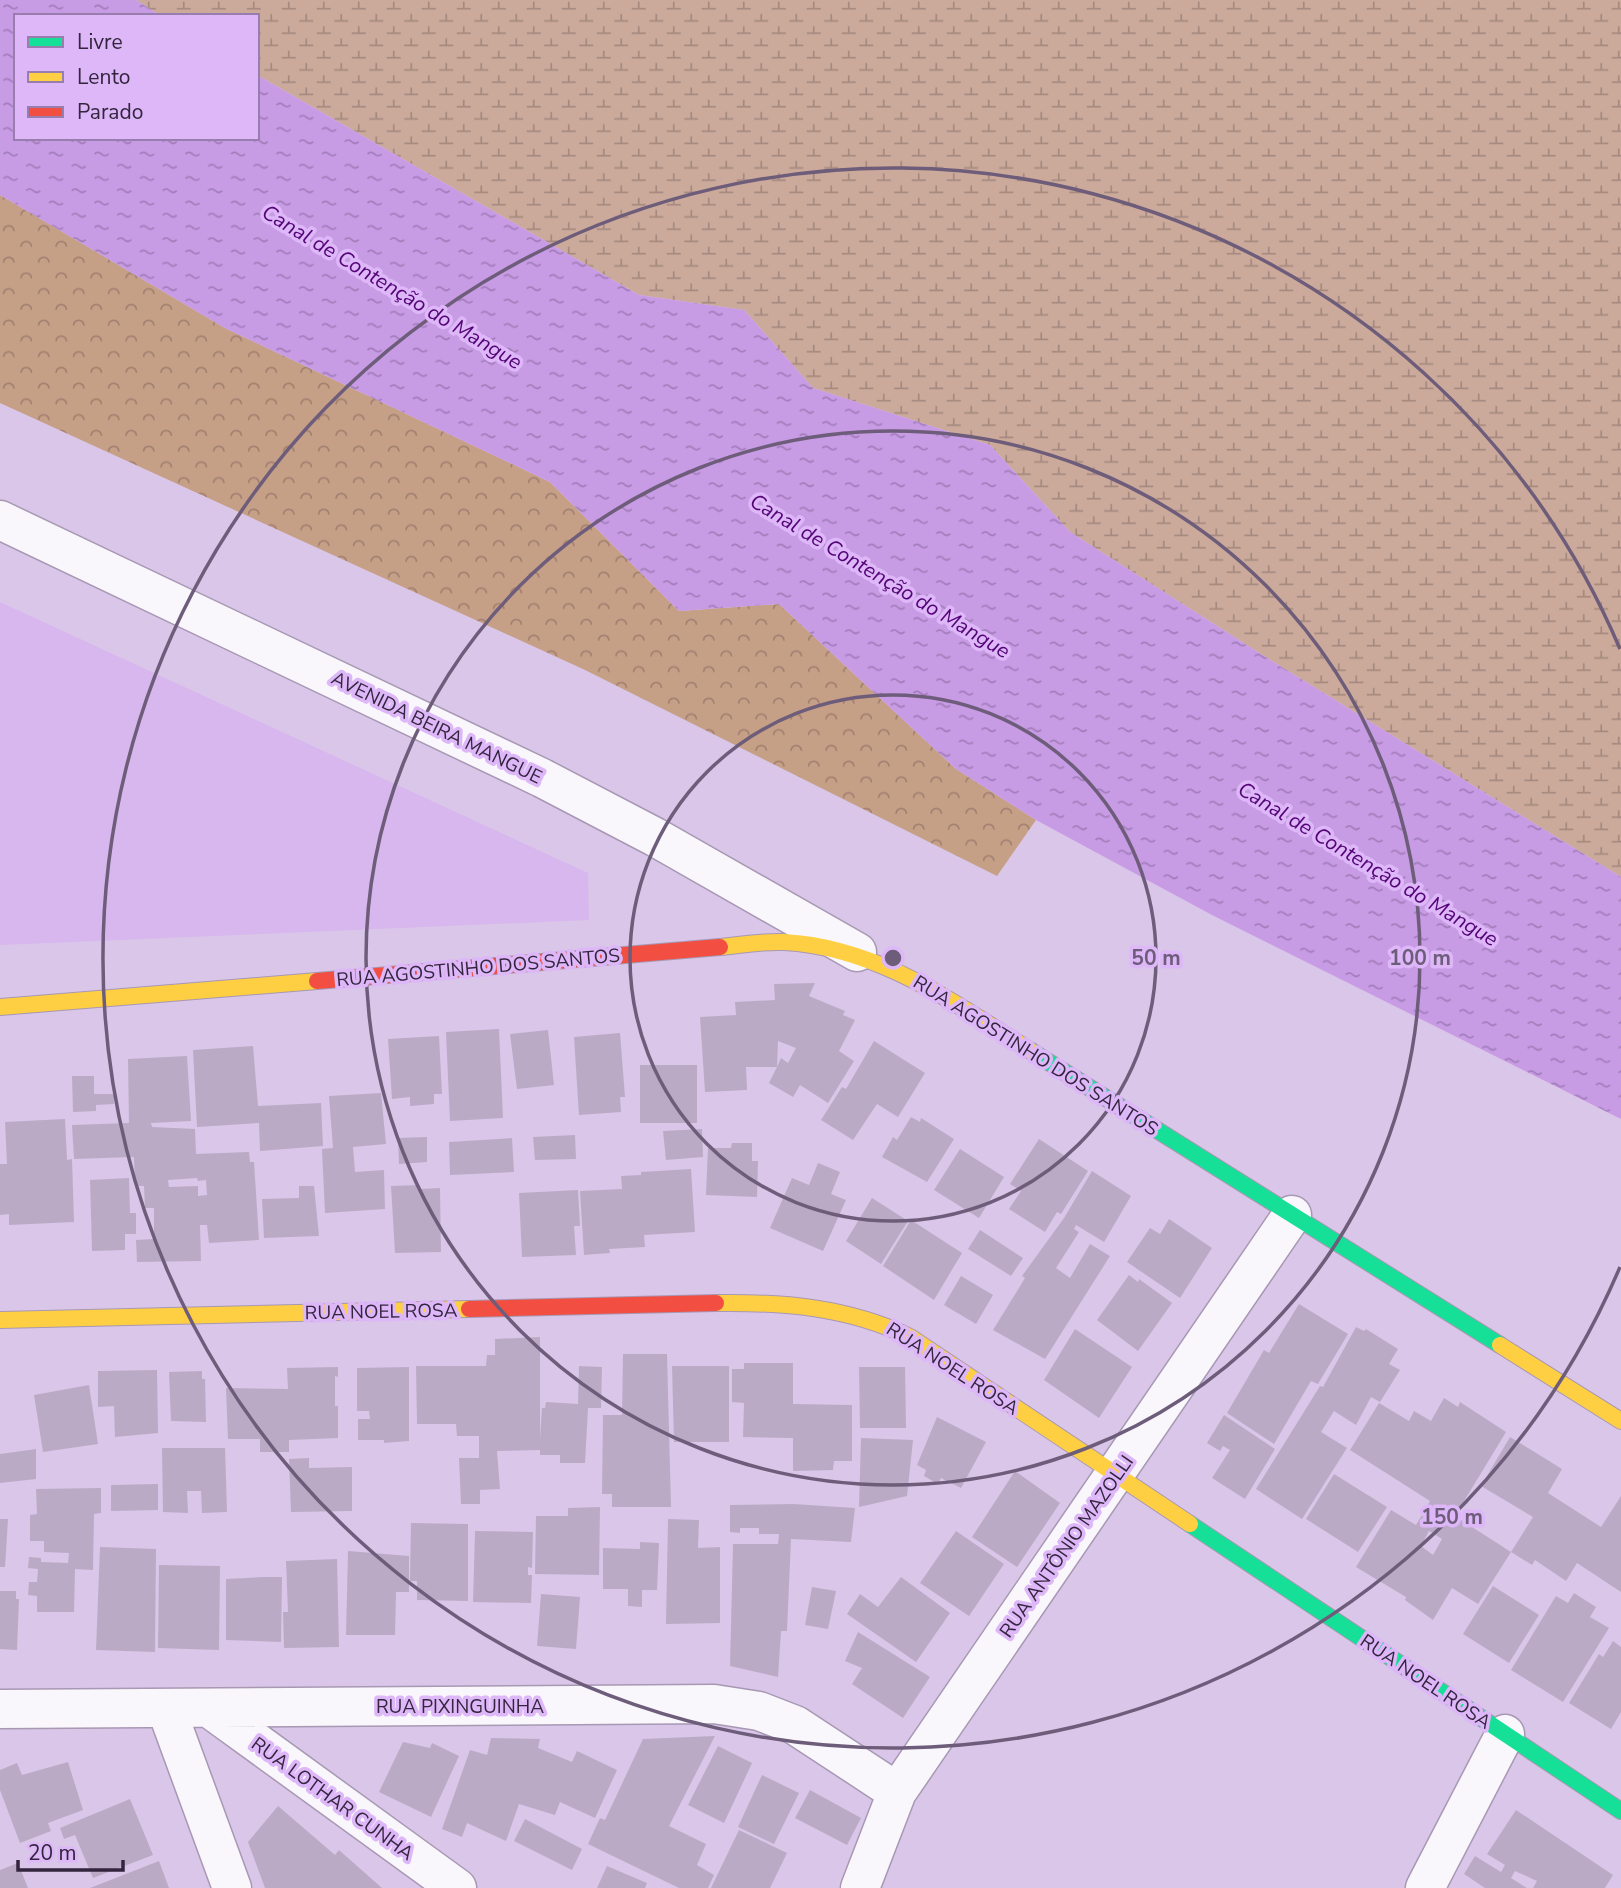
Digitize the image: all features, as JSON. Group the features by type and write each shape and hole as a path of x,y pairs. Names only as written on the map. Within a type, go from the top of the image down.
{"street":[{"name":"AVENIDA BEIRA MANGUE","path":"0,520 542,778 654,836 863,956"},
{"name":"RUA AGOSTINHO DOS SANTOS","path":"0,1007 782,942 824,945 901,971 1621,1421"},
{"name":"RUA ANTÔNIO MAZOLLI","path":"860,1888 897,1792 1116,1476 1292,1215"},
{"name":"RUA NOEL ROSA","path":"0,1320 722,1303 817,1307 854,1312 882,1322 910,1337 1621,1811"},
{"name":"RUA PIXINGUINHA","path":"0,1709 714,1704 759,1710 795,1725 897,1792"},
{"name":"RUA LOTHAR CUNHA","path":"209,1707 457,1888"},
{"path":"166,1708 232,1888"},
{"path":"1425,1888 1505,1734"}],"shaded area":[{"path":"0,602 588,873 589,920 0,945"}],"green space":[{"path":"136,0 1621,0 1621,877 1264,656 1070,532 990,445 813,388 744,310 639,295 259,76 259,14 158,14"},
{"path":"0,195 225,328 550,482 679,611 779,604 956,769 1036,820 997,876 585,670 0,403"}],"water":[{"name":"Canal de Contenção do Mangue","path":"0,0 136,0 158,14 14,14 14,140 259,140 259,76 639,295 744,310 813,388 990,445 1070,532 1264,656 1621,877 1621,1119 1212,915 1036,820 956,769 779,604 679,611 550,482 225,328 0,195"}],"building":[{"path":"815,983 809,996 845,1011 843,1015 855,1020 839,1051 854,1061 828,1103 800,1085 793,1097 769,1083 777,1067 746,1067 747,1090 705,1092 700,1017 736,1015 735,1002 775,1000 774,984","holes":["778,1041 796,1048 788,1063 781,1058 777,1067"]},
{"path":"499,1029 503,1118 450,1121 446,1032"},
{"path":"548,1030 554,1085 517,1089 510,1034"},
{"path":"620,1033 625,1097 620,1097 621,1112 579,1115 574,1037"},
{"path":"439,1036 442,1094 434,1094 434,1104 410,1106 410,1097 392,1099 388,1039"},
{"path":"874,1041 925,1073 898,1117 877,1104 853,1140 821,1120 842,1087 846,1089"},
{"path":"253,1046 258,1106 321,1103 323,1146 260,1151 259,1123 197,1127 193,1050"},
{"path":"187,1056 191,1121 151,1123 152,1127 195,1129 196,1154 249,1152 250,1162 254,1162 259,1240 209,1243 207,1225 200,1225 201,1261 137,1262 136,1240 154,1239 154,1208 145,1208 144,1186 135,1186 134,1157 74,1159 72,1125 129,1123 128,1059","holes":["197,1178 198,1181 206,1180 207,1195 198,1196 198,1186 169,1187 168,1180"]},
{"path":"640,1065 697,1065 697,1123 640,1123"},
{"path":"72,1076 94,1076 94,1094 114,1094 114,1104 96,1105 96,1111 73,1112"},
{"path":"381,1093 386,1144 353,1147 355,1172 384,1170 385,1209 325,1213 322,1149 333,1148 329,1096"},
{"path":"911,1117 920,1122 921,1118 954,1139 927,1182 882,1157 893,1137 897,1140"},
{"path":"65,1119 67,1160 72,1159 74,1222 9,1225 9,1214 0,1215 0,1164 7,1164 5,1122"},
{"path":"702,1129 703,1157 666,1160 663,1131"},
{"path":"575,1135 576,1159 535,1160 533,1137"},
{"path":"427,1137 427,1162 399,1164 398,1138"},
{"path":"512,1138 514,1172 450,1175 449,1142"},
{"path":"1039,1139 1088,1171 1061,1214 1057,1212 1045,1232 1009,1209 1021,1191 1010,1184"},
{"path":"732,1143 752,1143 752,1161 758,1161 757,1197 706,1195 708,1148 731,1148"},
{"path":"960,1149 1004,1177 979,1218 934,1190"},
{"path":"818,1163 840,1172 831,1194 846,1200 823,1251 770,1228 792,1178 809,1185"},
{"path":"691,1169 695,1232 644,1235 645,1247 609,1249 610,1253 584,1255 580,1191 622,1189 621,1176 641,1175 641,1172"},
{"path":"1092,1171 1131,1196 1104,1242 1076,1225 1074,1229 1079,1232 1056,1268 1070,1278 1090,1244 1110,1256 1045,1359 993,1330 1025,1278 1022,1276 1064,1218"},
{"path":"129,1178 130,1213 136,1213 136,1234 125,1234 125,1250 92,1251 90,1180"},
{"path":"420,1185 420,1189 440,1188 441,1252 395,1253 391,1186"},
{"path":"299,1186 314,1186 319,1236 264,1238 262,1199 299,1198"},
{"path":"578,1190 580,1226 574,1226 576,1255 522,1257 519,1193"},
{"path":"872,1198 908,1221 881,1264 846,1241"},
{"path":"1169,1219 1212,1248 1180,1298 1127,1262 1150,1228 1160,1234"},
{"path":"911,1220 962,1253 934,1300 883,1266"},
{"path":"980,1230 1023,1258 1011,1276 968,1249"},
{"path":"1129,1275 1138,1282 1139,1279 1172,1303 1138,1351 1097,1320"},
{"path":"961,1276 993,1295 976,1324 944,1305"},
{"path":"1299,1304 1348,1334 1318,1384 1311,1381 1274,1444 1227,1413 1264,1350 1269,1353"},
{"path":"1356,1327 1364,1331 1366,1329 1398,1349 1389,1364 1400,1370 1380,1402 1371,1397 1356,1425 1334,1411 1321,1432 1347,1448 1302,1519 1256,1489 1320,1386 1323,1387"},
{"path":"1075,1329 1132,1367 1099,1418 1044,1380"},
{"path":"540,1337 540,1439 542,1408 545,1408 546,1402 578,1404 579,1366 602,1367 601,1408 588,1408 585,1463 560,1463 560,1455 540,1455 540,1450 497,1451 500,1489 480,1490 480,1504 461,1504 459,1458 479,1458 479,1436 457,1436 456,1424 417,1424 416,1366 486,1366 487,1355 495,1355 495,1339"},
{"path":"623,1354 667,1354 671,1507 612,1507 612,1494 602,1494 603,1415 622,1415"},
{"path":"744,1363 793,1363 793,1404 852,1405 852,1461 834,1461 833,1470 793,1471 793,1438 743,1437 744,1403 732,1402 732,1369 744,1369"},
{"path":"672,1366 729,1366 729,1442 674,1442"},
{"path":"338,1367 338,1377 335,1376 335,1406 338,1406 338,1438 289,1440 289,1452 260,1452 260,1439 228,1439 226,1388 288,1389 287,1368"},
{"path":"409,1367 409,1441 384,1443 384,1440 358,1440 358,1419 370,1419 369,1411 357,1411 357,1368"},
{"path":"859,1367 905,1367 906,1428 860,1428"},
{"path":"157,1370 158,1433 115,1437 114,1406 98,1407 98,1371"},
{"path":"202,1371 202,1379 205,1379 206,1422 171,1421 169,1372"},
{"path":"89,1385 98,1444 43,1452 34,1395"},
{"path":"1444,1398 1458,1407 1460,1402 1506,1432 1455,1516 1511,1552 1478,1604 1452,1588 1433,1620 1405,1600 1406,1597 1356,1567 1391,1510 1416,1525 1430,1501 1350,1450 1379,1403 1409,1421 1414,1411 1431,1421","holes":["1429,1531 1442,1539 1433,1555 1421,1546"]},
{"path":"1224,1415 1275,1449 1245,1499 1212,1478 1230,1450 1223,1446 1220,1451 1207,1443"},
{"path":"937,1417 986,1442 961,1488 941,1478 938,1484 924,1476 926,1470 917,1465"},
{"path":"1510,1437 1562,1469 1548,1493 1601,1527 1621,1496 1621,1592 1577,1563 1566,1581 1535,1560 1532,1565 1511,1552 1533,1517 1481,1486"},
{"path":"861,1438 913,1440 907,1496 859,1507"},
{"path":"162,1448 225,1448 227,1512 202,1513 201,1491 187,1491 188,1513 163,1512"},
{"path":"36,1449 36,1479 0,1483 0,1454"},
{"path":"309,1458 309,1468 352,1467 352,1511 291,1512 289,1459"},
{"path":"1015,1471 1060,1503 1017,1567 972,1537"},
{"path":"1334,1474 1387,1507 1358,1552 1306,1519"},
{"path":"158,1484 158,1510 111,1511 111,1485"},
{"path":"101,1488 101,1513 94,1514 93,1570 75,1569 74,1612 37,1612 37,1596 28,1595 29,1582 37,1582 38,1569 28,1568 29,1557 41,1558 41,1562 68,1563 69,1553 44,1552 44,1541 30,1541 30,1515 37,1514 36,1489"},
{"path":"793,1504 855,1508 851,1542 791,1539 787,1631 781,1631 778,1677 730,1666 733,1544 778,1544 779,1534 759,1534 759,1528 740,1528 740,1533 730,1532 730,1505"},
{"path":"600,1507 599,1575 535,1574 536,1516 568,1516 568,1508"},
{"path":"0,1519 8,1519 5,1567 0,1567"},
{"path":"668,1519 699,1520 698,1548 720,1547 720,1623 666,1624"},
{"path":"411,1523 468,1524 468,1601 417,1600 417,1581 410,1581"},
{"path":"475,1531 533,1532 532,1568 528,1567 528,1575 532,1575 531,1603 473,1602"},
{"path":"956,1531 1004,1564 969,1616 920,1583"},
{"path":"640,1542 659,1543 657,1590 642,1590 642,1607 628,1606 628,1589 603,1589 603,1548 640,1549"},
{"path":"100,1547 156,1549 155,1652 96,1650"},
{"path":"348,1551 409,1556 409,1592 396,1592 395,1635 346,1635"},
{"path":"337,1559 339,1647 284,1648 283,1612 288,1612 286,1561"},
{"path":"159,1565 220,1566 219,1650 158,1648"},
{"path":"282,1577 281,1642 226,1640 226,1579"},
{"path":"901,1577 950,1613 916,1662 847,1614 860,1594 878,1607"},
{"path":"1493,1586 1539,1615 1509,1663 1463,1634"},
{"path":"812,1587 836,1591 828,1629 805,1625"},
{"path":"0,1591 16,1591 16,1599 19,1599 17,1650 0,1649"},
{"path":"1574,1593 1596,1607 1590,1617 1609,1628 1563,1702 1511,1670 1556,1596 1568,1603"},
{"path":"541,1594 580,1597 576,1649 537,1646"},
{"path":"858,1632 930,1677 903,1718 852,1684 862,1668 845,1661"},
{"path":"1613,1641 1621,1647 1621,1712 1611,1729 1569,1703 1599,1654 1603,1657"},
{"path":"715,1736 669,1826 706,1844 697,1865 714,1875 708,1888 679,1888 588,1844 600,1818 605,1820 643,1739"},
{"path":"491,1738 540,1739 538,1748 572,1762 577,1751 617,1770 595,1818 560,1802 555,1815 519,1804 506,1841 467,1823 462,1837 442,1829 470,1750 487,1755"},
{"path":"403,1742 430,1748 432,1743 459,1756 431,1817 379,1792"},
{"path":"718,1746 752,1763 724,1823 688,1805"},
{"path":"68,1762 83,1810 48,1823 51,1831 20,1843 0,1790 0,1770 17,1763 22,1775"},
{"path":"762,1775 799,1793 774,1844 738,1827"},
{"path":"810,1790 861,1818 847,1845 795,1818"},
{"path":"130,1799 153,1855 93,1878 75,1835 64,1839 60,1828"},
{"path":"278,1806 335,1855 339,1850 382,1888 265,1888 248,1842"},
{"path":"1516,1810 1613,1875 1605,1888 1533,1888 1537,1881 1515,1871 1511,1878 1527,1888 1485,1888 1464,1874 1475,1856 1501,1872 1505,1865 1487,1854"},
{"path":"525,1819 582,1849 572,1870 514,1841"},
{"path":"739,1830 787,1853 770,1888 711,1888"},
{"path":"159,1861 169,1888 90,1888"},
{"path":"18,1863 28,1888 0,1888 0,1870"},
{"path":"607,1866 647,1883 645,1888 597,1888"}],"traffic: fast":[{"path":"1031,1051 1500,1345"},
{"path":"1190,1524 1621,1811"}],"traffic: slow":[{"path":"720,947 784,942 851,954 914,980 1031,1051"},
{"path":"0,1007 317,981"},
{"path":"716,1303 815,1308 863,1319 910,1337 1190,1524"},
{"path":"0,1320 469,1309"},
{"path":"1500,1345 1621,1421"}],"traffic: jam":[{"path":"317,981 720,947"},
{"path":"469,1309 716,1303"}]}
